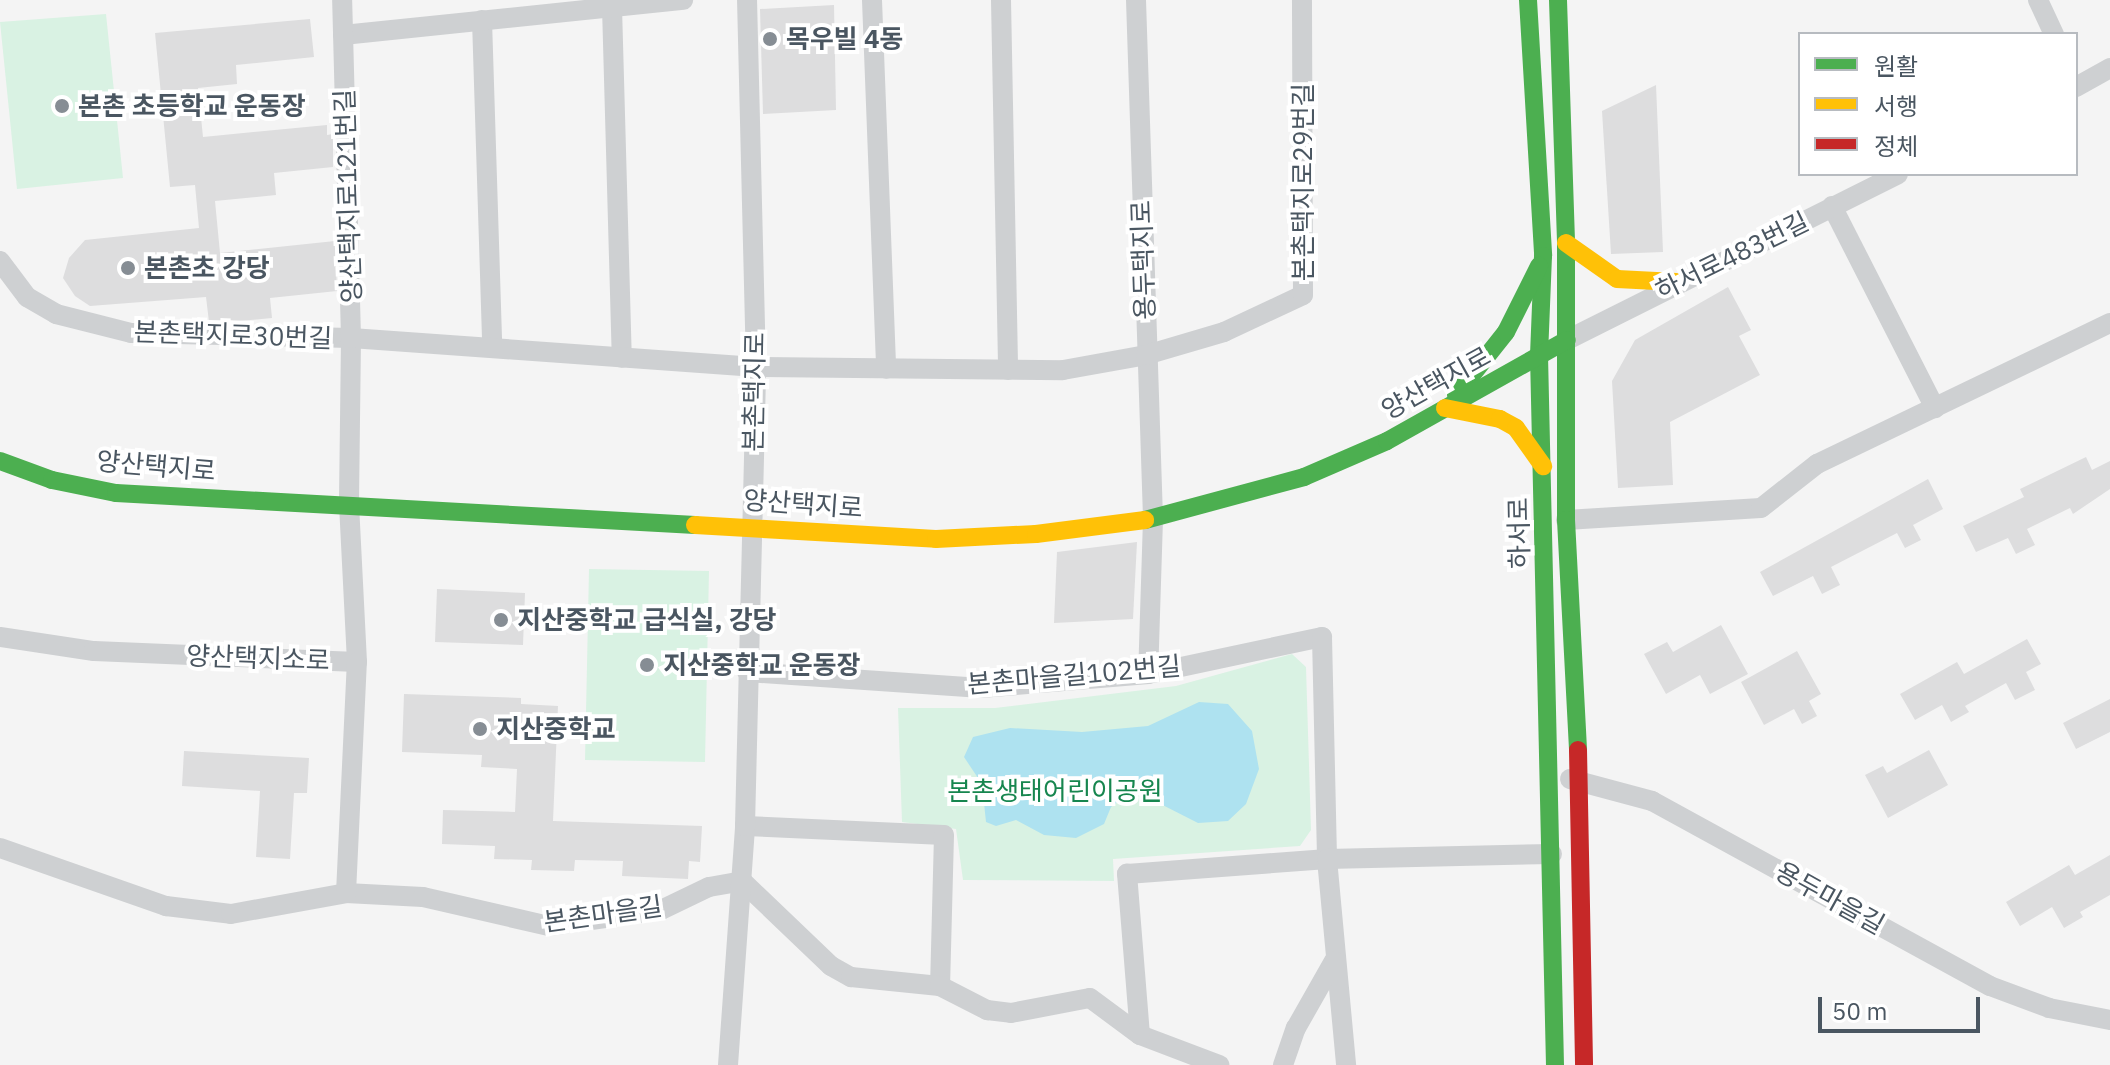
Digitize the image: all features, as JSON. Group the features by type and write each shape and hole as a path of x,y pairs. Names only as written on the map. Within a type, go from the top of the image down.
{"main road":[{"name":"하서로","path":"1528,0 1543,256 1539,355 1555,1065"},
{"name":"하서로","path":"1558,0 1566,243 1566,520 1580,780 1584,1065"},
{"path":"1566,243 1617,279 1676,282"},
{"path":"1543,256 1506,332 1445,408 1500,419 1516,428 1543,466"},
{"name":"양산택지로","path":"0,461 52,480 116,493 349,502 936,539 1036,534 1153,519 1304,477 1387,441 1567,340"}],"street":[{"name":"양산택지로121번길","path":"342,0 351,338 349,502"},
{"path":"343,35 683,0"},
{"name":"본촌택지로","path":"728,1065 745,826 756,367 747,0"},
{"path":"872,0 886,369"},
{"path":"1001,0 1008,370"},
{"name":"용두택지로","path":"1136,0 1153,519 1148,674"},
{"name":"본촌택지로29번길","path":"756,367 1063,370 1146,355 1224,332 1303,295 1302,0"},
{"path":"2038,0 2053,32"},
{"path":"612,7 622,358"},
{"path":"482,20 492,347"},
{"path":"2078,84 2110,68"},
{"name":"하서로483번길","path":"1567,340 1676,282 1894,176"},
{"path":"1832,206 1935,408"},
{"name":"본촌택지로30번길","path":"0,261 8,292 56,314 131,333 351,338 756,367"},
{"path":"1566,520 1761,508 1817,464 2110,323"},
{"name":"양산택지소로","path":"0,637 94,651 357,662 349,502"},
{"name":"본촌마을길102번길","path":"747,672 981,688 1148,674 1322,637 1327,859 1346,1065"},
{"path":"346,893 357,662"},
{"name":"용두마을길","path":"1550,778 1580,780 1652,801 1990,986 2049,1008 2110,1020"},
{"path":"745,826 944,835 940,986"},
{"name":"본촌마을길","path":"0,848 166,906 231,914 346,893 423,897 549,926 661,910 709,887 742,881"},
{"path":"1140,1035 1127,874 1327,859 1552,854"},
{"path":"742,881 831,966 851,977 940,986 987,1010 1011,1013 1090,998 1140,1035 1219,1065"},
{"path":"1283,1065 1296,1028 1334,961"}],"green space":[{"name":"본촌 초등학교 운동장","path":"106,14 123,178 17,189 0,22"},
{"name":"지산중학교 운동장","path":"589,569 709,571 705,762 585,760"},
{"name":"본촌생태어린이공원","path":"1292,654 1306,667 1311,830 1300,846 1113,859 1114,881 963,880 956,829 902,822 898,708 995,708 1176,686"}],"water":[{"path":"1199,702 1228,704 1252,731 1259,769 1246,804 1228,821 1198,823 1133,790 1111,807 1104,824 1076,838 1044,835 1016,820 996,826 986,822 982,784 964,757 973,737 1010,728 1082,732 1148,726"}],"building":[{"path":"834,5 836,110 763,114 760,9"},
{"path":"310,19 314,57 236,65 237,84 198,88 203,137 327,125 327,135 333,134 333,167 274,173 276,195 215,201 220,253 335,241 337,291 270,298 272,318 230,322 209,322 206,297 90,306 75,296 63,278 69,258 85,240 199,228 195,185 170,187 155,33"},
{"path":"1656,85 1663,252 1611,254 1602,111"},
{"path":"1728,287 1751,330 1739,336 1760,375 1670,422 1673,485 1618,488 1612,381 1635,340"},
{"path":"2086,457 2092,470 2110,461 2110,489 2073,514 2070,508 2027,529 2035,545 2016,554 2008,538 1976,552 1963,526 2024,497 2020,489"},
{"path":"1928,479 1943,509 1913,525 1921,540 1905,548 1897,533 1831,567 1840,585 1822,594 1813,576 1773,596 1760,572"},
{"path":"1137,542 1133,619 1054,623 1057,552"},
{"path":"437,589 525,593 523,645 435,642"},
{"path":"1721,625 1748,674 1710,694 1700,675 1666,694 1644,654 1667,642 1673,652"},
{"path":"2027,639 2041,664 2026,672 2035,690 2015,700 2006,683 1965,706 1969,712 1951,722 1942,705 1915,720 1900,694 1957,662 1964,674"},
{"path":"1797,651 1821,694 1809,701 1817,716 1802,724 1794,709 1764,725 1741,682"},
{"name":"지산중학교","path":"404,694 521,698 521,704 558,706 553,821 702,826 700,862 689,861 688,879 622,876 623,861 575,860 574,871 531,870 532,860 494,859 495,846 442,844 443,810 515,812 517,769 481,767 482,755 402,752"},
{"path":"2110,699 2110,732 2076,749 2063,723"},
{"path":"1929,750 1948,785 1888,818 1865,775 1883,766 1887,773"},
{"path":"184,751 309,758 307,793 294,793 290,859 256,857 260,791 182,786"},
{"path":"2110,855 2110,895 2080,912 2083,917 2064,928 2052,907 2020,926 2006,902 2069,865 2075,875"}],"traffic: fast":[{"path":"1528,0 1543,256 1539,355 1555,1065"},
{"path":"1558,0 1566,243 1566,520 1578,750"},
{"path":"1456,395 1506,332 1539,266"},
{"path":"1145,520 1304,477 1387,441 1567,340"},
{"path":"0,461 52,480 116,493 695,525"}],"traffic: slow":[{"path":"1566,243 1617,279 1676,282"},
{"path":"1445,408 1500,419 1516,428 1543,466"},
{"path":"695,525 936,539 1036,534 1145,520"}],"traffic: jam":[{"path":"1578,750 1584,1065"}],"place":[{"name":"목우빌 4동","path":"770,39"},
{"name":"본촌 초등학교 운동장","path":"62,106"},
{"name":"본촌초 강당","path":"128,268"},
{"name":"지산중학교 급식실, 강당","path":"501,620"},
{"name":"지산중학교 운동장","path":"647,665"},
{"name":"지산중학교","path":"480,729"}]}
